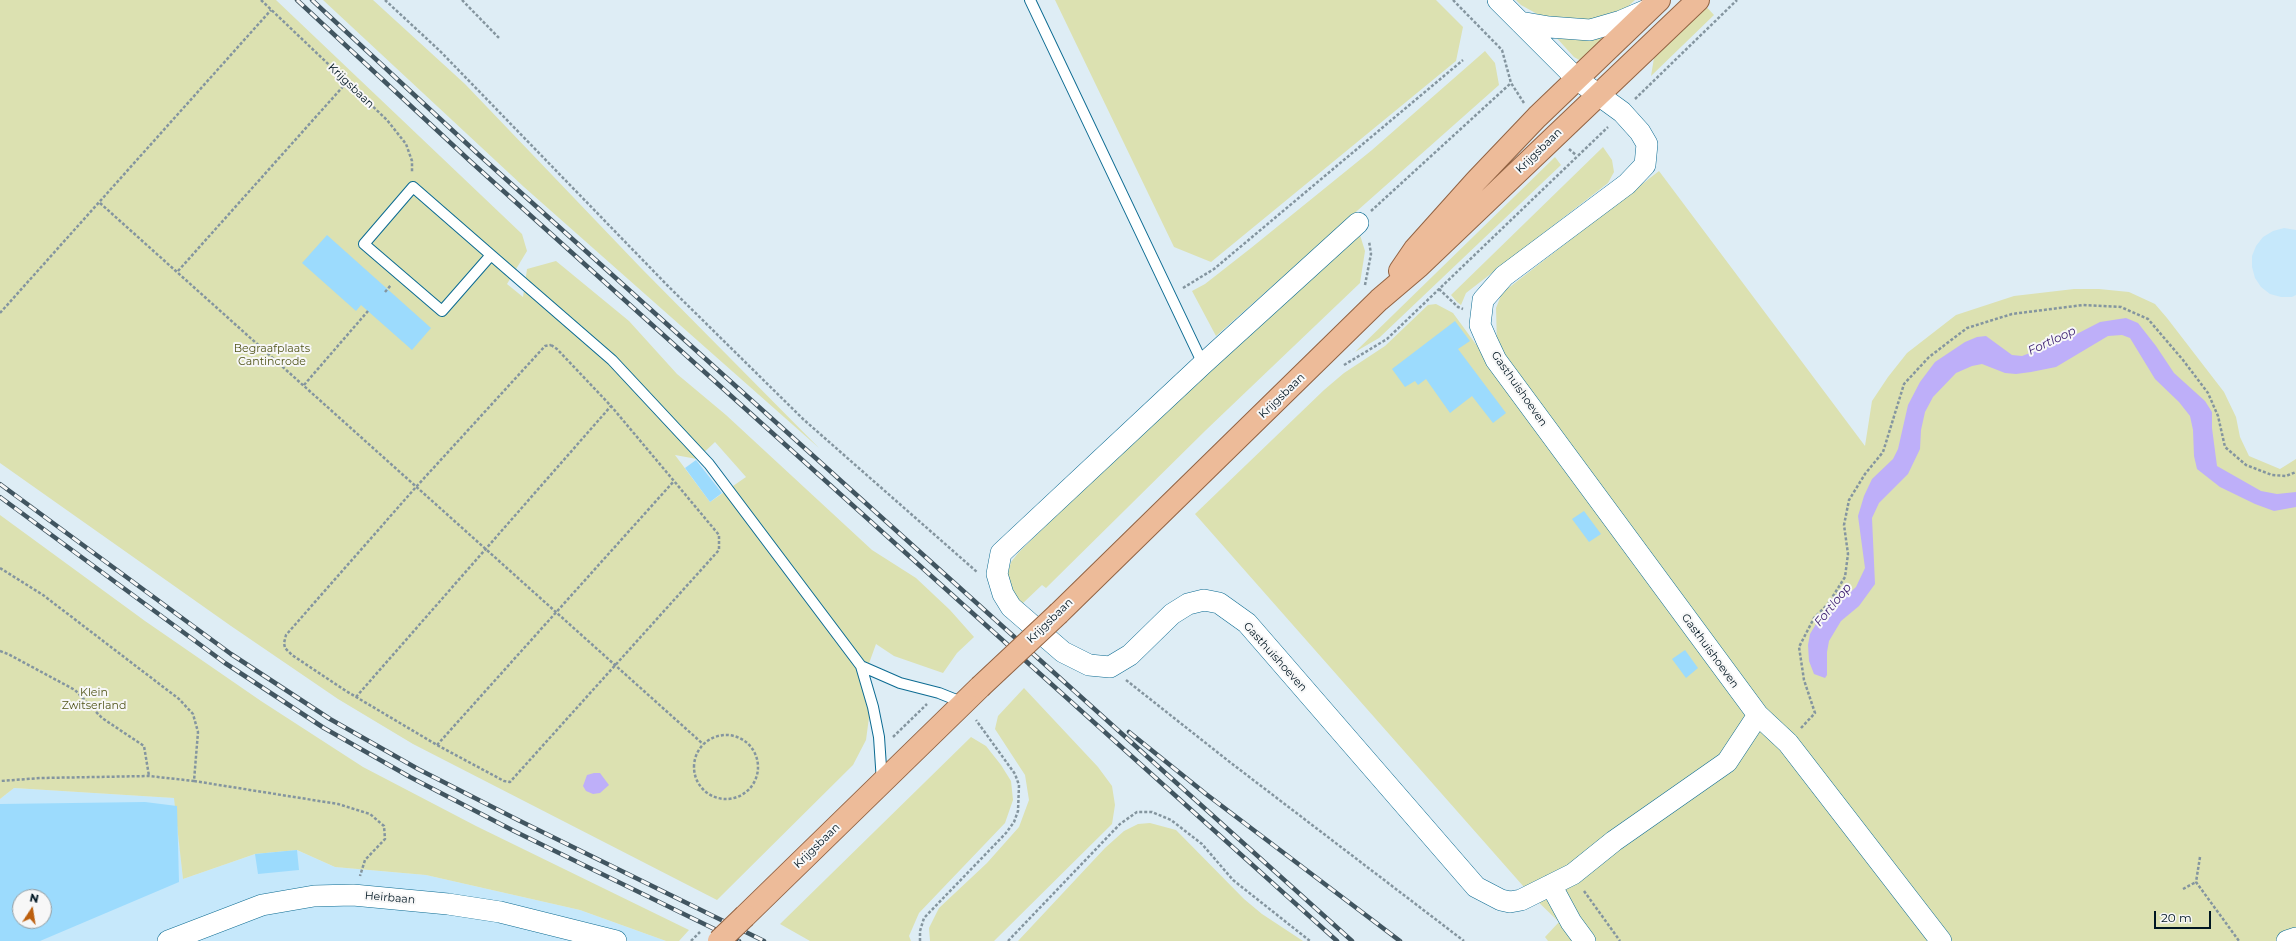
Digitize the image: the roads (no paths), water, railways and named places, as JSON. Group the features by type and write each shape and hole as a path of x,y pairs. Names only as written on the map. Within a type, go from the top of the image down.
{"main road":[{"name":"Krijgsbaan","path":"719,941 980,687 1059,613 1380,300 1419,266 1698,0"},
{"name":"Krijgsbaan","path":"1380,300 1416,249 1476,181 1537,117 1578,80 1655,4"}],"street":[{"path":"1498,0 1578,80 1600,95"},
{"path":"1520,22 1549,27 1590,30 1621,21 1655,4"},
{"name":"Gasthuishoeven","path":"1600,95 1622,112 1640,132 1647,144 1645,165 1627,184 1504,276 1483,300 1480,313 1480,325 1496,360 1758,715 1788,744 1941,941"},
{"path":"1203,364 1358,223"},
{"name":"Gasthuishoeven","path":"1203,364 1001,553 997,574 1003,594 1011,607 1063,652 1089,665 1110,667 1130,655 1172,614 1188,604 1204,600 1219,603 1247,623 1476,887 1493,896 1510,902 1521,900 1573,874 1614,841 1727,762 1758,715"},
{"path":"1551,885 1571,922 1585,941"},
{"name":"Heirbaan","path":"168,941 262,905 314,896 354,895 405,898 493,911 616,941"},
{"path":"2287,941 2296,938"}],"lane":[{"path":"1030,0 1203,364"},
{"path":"491,254 442,311 364,244 413,188 491,254 612,360 709,464 862,666 879,737 882,783"},
{"path":"862,666 900,682 939,693 964,703"}],"railway":[{"path":"297,0 470,161 1337,941"},
{"path":"312,0 478,154 1352,941"},
{"path":"0,484 231,654 330,719 418,769 764,941"},
{"path":"0,497 225,663 324,728 410,777 514,831 739,941"},
{"path":"1129,732 1206,794 1400,941"}],"water label":[{"name":"Fortloop","path":"2052,341"},
{"name":"Fortloop","path":"1833,605"}],"park label":[{"name":"Begraafplaats Cantincrode","path":"272,355"},
{"name":"Klein Zwitserland","path":"94,699"}]}
